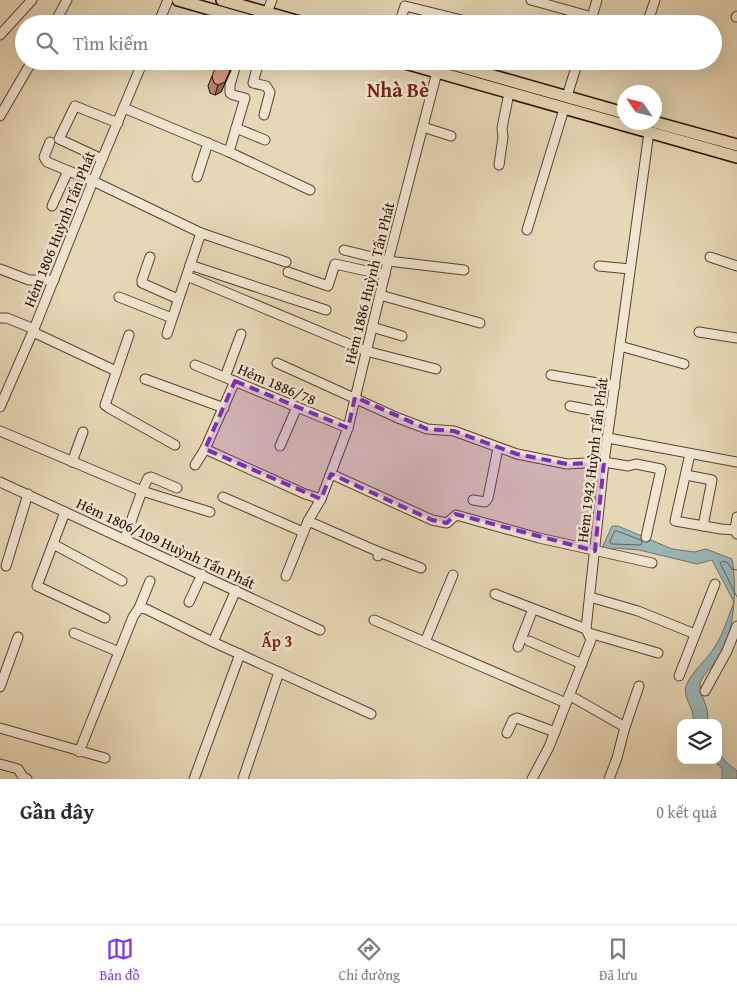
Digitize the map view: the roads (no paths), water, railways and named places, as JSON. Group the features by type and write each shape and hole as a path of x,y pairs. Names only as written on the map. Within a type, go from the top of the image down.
{"main road":[{"path":"178,0 234,15"},
{"path":"222,0 247,15"},
{"path":"449,70 509,93 564,109 617,120"},
{"path":"456,70 567,96 617,111"},
{"path":"564,109 567,96"},
{"path":"662,129 737,145"},
{"path":"660,130 737,158"}],"street":[{"path":"18,15 32,0"},
{"path":"59,15 67,0"},
{"path":"162,15 168,0"},
{"path":"261,15 272,0"},
{"path":"530,0 576,15"},
{"path":"592,15 597,0"},
{"path":"650,15 655,0"},
{"path":"402,15 405,6 442,15"},
{"path":"0,35 15,19"},
{"path":"0,116 27,70"},
{"name":"Hẻm 1806 Huỳnh Tấn Phát","path":"0,407 3,393 33,330 139,70"},
{"path":"229,152 245,98 230,93 234,70"},
{"path":"257,70 253,83 266,86 270,92 264,115"},
{"name":"Hẻm 1886 Huỳnh Tấn Phát","path":"286,576 308,521 321,499 348,428 388,261 438,70"},
{"path":"567,96 575,70"},
{"path":"499,165 503,137 502,128 509,93"},
{"path":"102,159 59,139 75,106 118,123"},
{"path":"124,108 229,152 310,190"},
{"path":"527,230 564,109"},
{"path":"423,127 451,136"},
{"path":"236,128 265,140"},
{"name":"Hẻm 1942 Huỳnh Tấn Phát","path":"532,779 548,747 592,640 588,631 590,597 604,462 630,268 652,130"},
{"path":"50,142 44,160 93,181 201,233 286,262"},
{"path":"196,177 208,143"},
{"path":"52,206 68,171"},
{"path":"167,334 201,233"},
{"path":"344,250 388,261 464,270"},
{"path":"150,257 142,283 178,299"},
{"path":"710,257 737,266"},
{"path":"288,272 328,286 335,264 385,275"},
{"path":"190,265 326,310"},
{"path":"598,266 630,268"},
{"path":"0,269 29,280 54,280"},
{"path":"187,276 366,351 436,369"},
{"path":"380,295 480,323"},
{"path":"119,297 172,318"},
{"path":"0,318 7,318 116,371"},
{"path":"372,327 402,336"},
{"path":"699,332 737,338"},
{"path":"225,376 240,334"},
{"path":"129,335 105,402 106,406 175,445"},
{"path":"620,346 684,364"},
{"path":"277,363 398,418 427,429 454,431 517,454 566,464 604,462 628,466 636,464 661,469 646,537"},
{"name":"Hẻm 1886/78","path":"195,365 348,428"},
{"path":"551,375 615,386"},
{"path":"145,379 224,408"},
{"path":"195,465 205,449 235,381"},
{"path":"570,406 611,414"},
{"path":"280,446 297,407"},
{"path":"0,431 142,491 210,512"},
{"path":"72,462 83,432"},
{"path":"608,438 737,462"},
{"path":"473,500 485,502 488,498 498,448"},
{"path":"205,449 305,494 321,499"},
{"path":"690,454 675,521 736,532 737,517"},
{"path":"330,474 432,520 447,523 456,514 539,538 652,563"},
{"path":"686,475 712,480 703,526"},
{"path":"125,538 148,478 151,477 177,488"},
{"name":"Hẻm 1806/109 Huỳnh Tấn Phát","path":"0,482 125,538 320,630"},
{"path":"6,566 28,494"},
{"path":"223,497 303,532"},
{"path":"65,512 37,586 105,618"},
{"path":"308,521 379,554 421,568"},
{"path":"53,544 122,582"},
{"path":"189,602 202,574"},
{"path":"425,642 453,575"},
{"path":"79,752 133,617 143,609 150,581"},
{"path":"679,676 715,584"},
{"path":"213,642 236,590"},
{"path":"495,594 588,631 658,653"},
{"path":"590,597 638,610 695,634"},
{"path":"518,648 533,608"},
{"path":"143,609 371,714"},
{"path":"374,620 568,699 625,727"},
{"path":"705,691 727,651 737,626"},
{"path":"74,633 119,652"},
{"path":"0,687 18,637"},
{"path":"529,642 582,664"},
{"path":"194,779 240,654"},
{"path":"243,779 279,672"},
{"path":"609,779 639,686"},
{"path":"507,733 513,720 517,718 554,732"},
{"path":"0,728 105,758"},
{"path":"0,764 18,768 23,777 27,779"}],"water":[{"path":"612,526 618,526 672,549 694,552 706,549 732,559 734,602 712,560 697,564 639,550 616,548 608,551 602,548"},
{"path":"734,602 724,647 700,683 708,719 693,719 693,713 686,695 686,686 691,676 711,653 723,632"},
{"path":"722,757 737,771 737,779 722,779 722,768 718,764 722,764"}],"district":[{"name":"Nhà Bè","path":"398,89"},
{"name":"Ấp 3","path":"277,641"}]}
